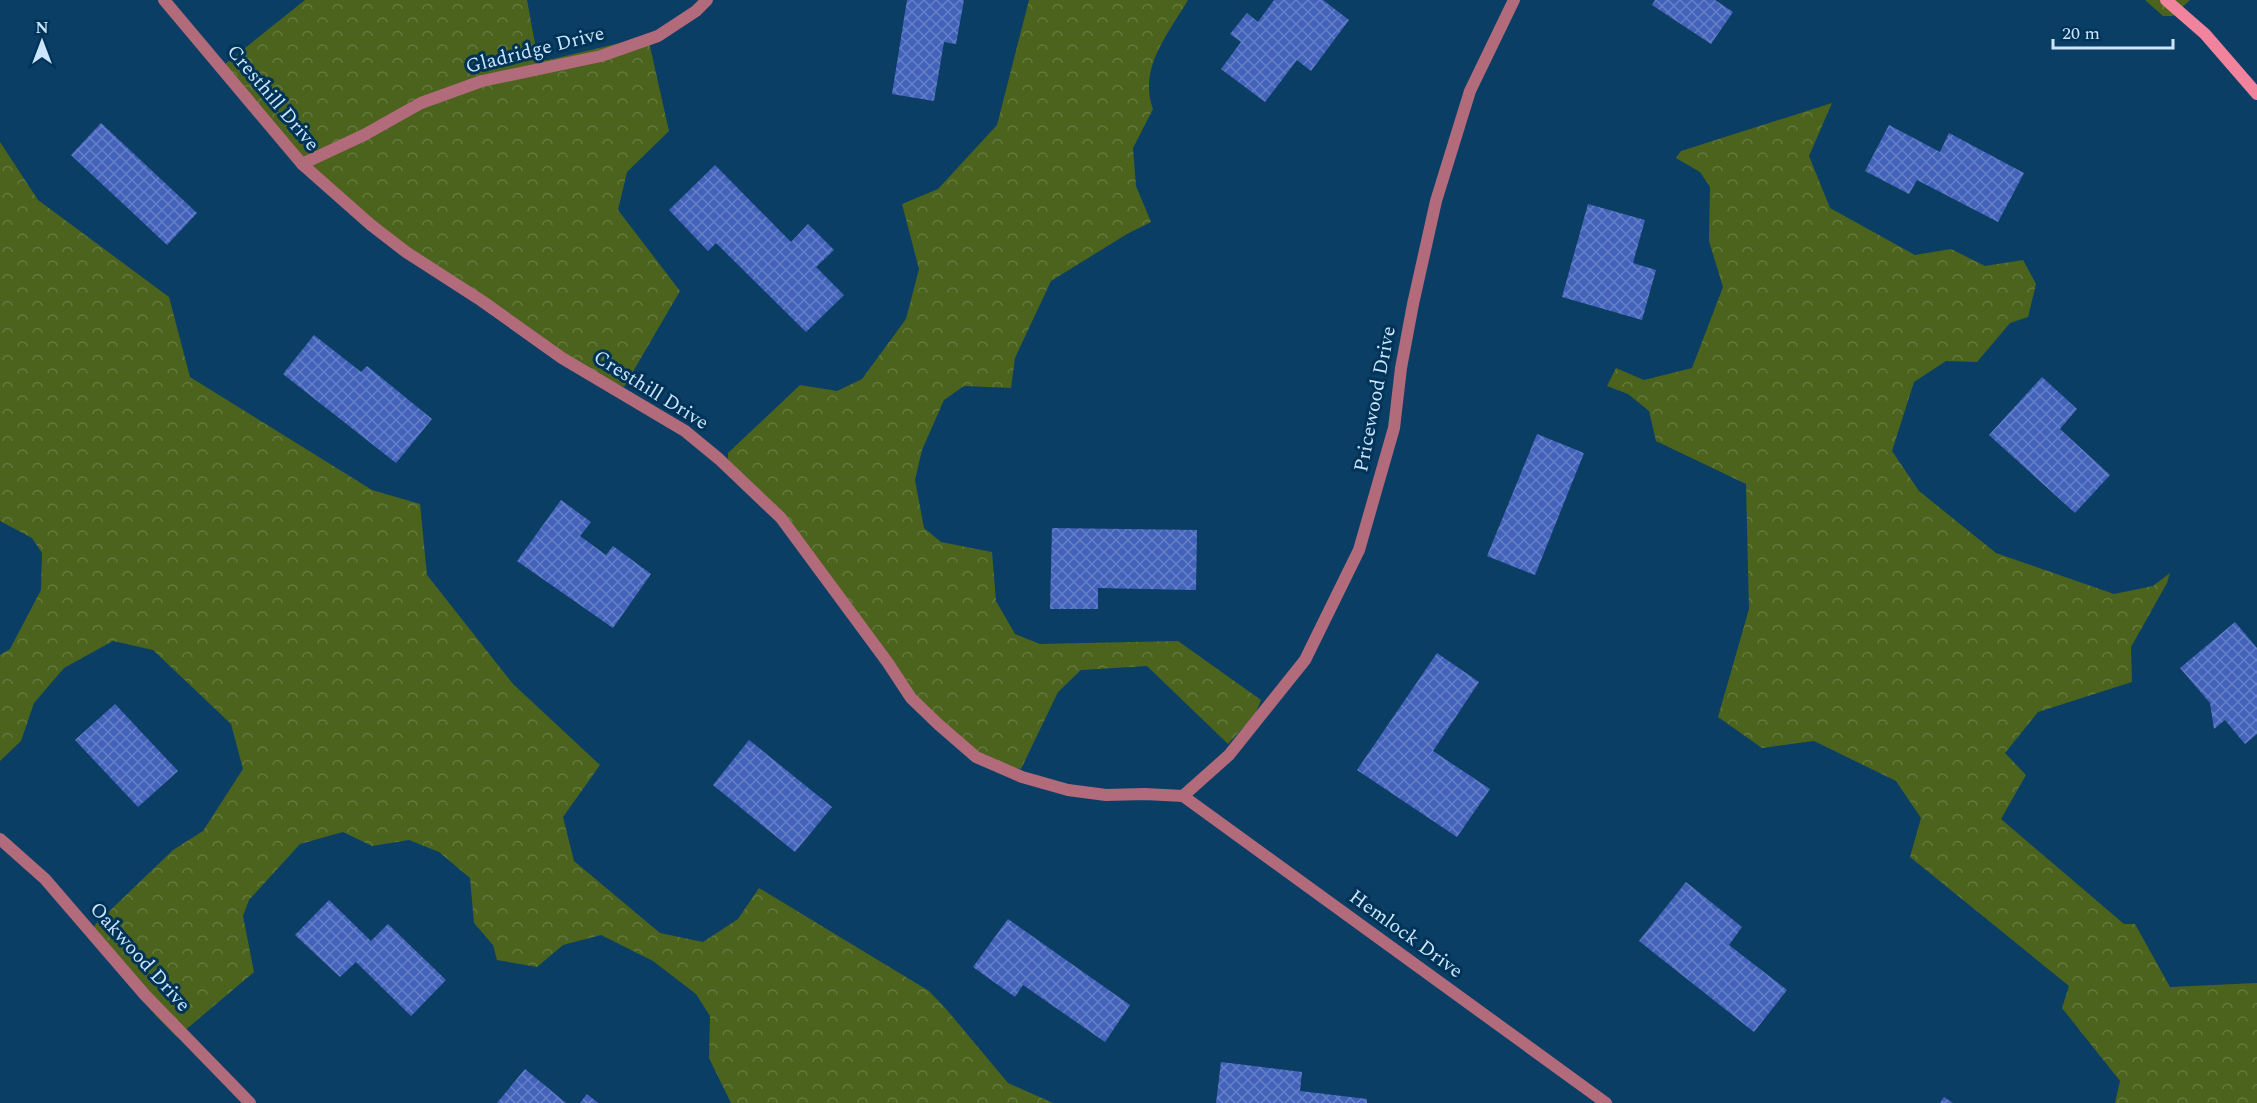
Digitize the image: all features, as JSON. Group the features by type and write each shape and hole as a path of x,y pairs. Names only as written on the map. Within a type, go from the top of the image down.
{"street":[{"name":"Cresthill Drive","path":"164,0 302,164 371,225 406,252 482,301 562,358 685,431 719,459 781,518 888,663 911,698 976,757 1022,777 1068,790 1106,795 1183,796"},
{"name":"Gladridge Drive","path":"302,164 364,135 421,103 482,81 601,56 658,36 696,11 707,0"},
{"name":"Pricewood Drive","path":"1183,796 1229,755 1305,660 1359,550 1394,428 1401,368 1436,201 1470,91 1514,0"},
{"path":"2166,0 2205,34 2257,94"},
{"name":"Hemlock Drive","path":"1183,796 1606,1103"},
{"name":"Oakwood Drive","path":"0,838 45,879 145,996 250,1103"}],"green space":[{"path":"305,0 527,0 538,60 548,60 641,38 649,42 669,131 627,172 618,210 680,291 624,387 562,352 428,265 315,176 225,64"},
{"path":"1029,0 1188,0 1157,52 1149,80 1149,94 1153,109 1133,148 1136,186 1151,222 1127,234 1051,281 1015,358 1011,388 964,386 944,400 922,450 915,480 924,528 941,542 992,552 996,601 1015,634 1040,644 1178,641 1261,700 1255,715 1228,744 1147,666 1081,670 1058,692 1021,769 996,764 957,740 909,694 802,545 728,464 728,453 800,385 837,391 862,379 906,319 919,269 902,204 938,189 997,125"},
{"path":"2145,0 2190,0 2173,16 2163,16"},
{"path":"1832,103 1809,156 1830,208 1915,255 1951,249 1985,266 2023,260 2036,284 2028,317 2010,323 1977,362 1946,361 1914,382 1892,451 1919,491 1996,553 2114,594 2153,586 2170,573 2167,583 2131,647 2132,682 2038,712 2005,753 2026,775 2001,819 2124,924 2135,924 2170,987 2257,983 2257,1103 2115,1103 2120,1081 2062,1008 2069,986 1910,857 1921,818 1896,781 1814,741 1762,748 1718,717 1749,609 1746,484 1656,441 1649,411 1628,394 1607,386 1616,368 1644,380 1692,368 1723,287 1709,241 1710,187 1700,172 1676,158 1681,151"},
{"path":"0,142 38,200 169,297 190,377 372,490 420,504 427,575 513,684 600,765 563,817 574,861 660,933 703,942 738,919 759,888 929,991 1008,1083 1053,1103 731,1103 709,1058 710,1016 696,994 653,961 601,935 563,945 537,967 497,960 493,945 474,923 470,878 439,852 409,840 372,846 343,832 300,844 249,900 243,916 254,972 177,1037 89,939 95,925 173,850 203,831 243,769 231,724 153,650 113,641 64,668 34,703 21,741 0,761 0,655 10,649 41,590 42,553 32,538 0,521"}],"building":[{"path":"907,0 964,0 956,44 944,42 934,101 892,94"},
{"path":"1274,0 1323,0 1349,20 1311,71 1297,60 1265,102 1221,69 1241,42 1230,34 1247,13 1258,22"},
{"path":"1655,0 1715,0 1733,12 1711,44 1652,5"},
{"path":"101,123 197,213 167,245 71,155"},
{"path":"1889,125 1940,152 1949,133 2024,173 1998,222 1917,180 1909,194 1865,171"},
{"path":"715,165 791,242 808,224 834,250 816,267 844,295 806,332 716,243 708,251 669,210"},
{"path":"1588,204 1645,220 1633,263 1656,270 1642,320 1562,297"},
{"path":"314,335 361,372 367,366 432,419 396,463 283,374"},
{"path":"2042,377 2077,409 2060,429 2110,475 2075,513 1989,435"},
{"path":"1537,434 1584,453 1535,575 1487,556"},
{"path":"561,500 591,522 580,536 606,555 613,546 651,574 613,628 517,561"},
{"path":"1052,528 1197,530 1196,590 1098,588 1098,609 1050,609"},
{"path":"2235,622 2257,648 2257,734 2245,744 2225,720 2214,729 2210,703 2180,668"},
{"path":"1437,653 1479,682 1433,751 1490,789 1457,837 1357,770"},
{"path":"115,704 178,771 138,807 75,740"},
{"path":"749,740 832,807 795,852 713,785"},
{"path":"1686,882 1742,927 1729,945 1787,990 1754,1032 1639,941"},
{"path":"329,900 371,941 388,924 446,980 411,1016 356,962 340,977 295,935"},
{"path":"1008,919 1130,1005 1105,1042 1023,985 1015,997 973,967"},
{"path":"1221,1062 1302,1072 1300,1091 1367,1099 1367,1103 1216,1103"},
{"path":"525,1069 566,1103 497,1103"},
{"path":"587,1094 598,1103 580,1103"},
{"path":"1944,1097 1953,1103 1940,1103"}]}
